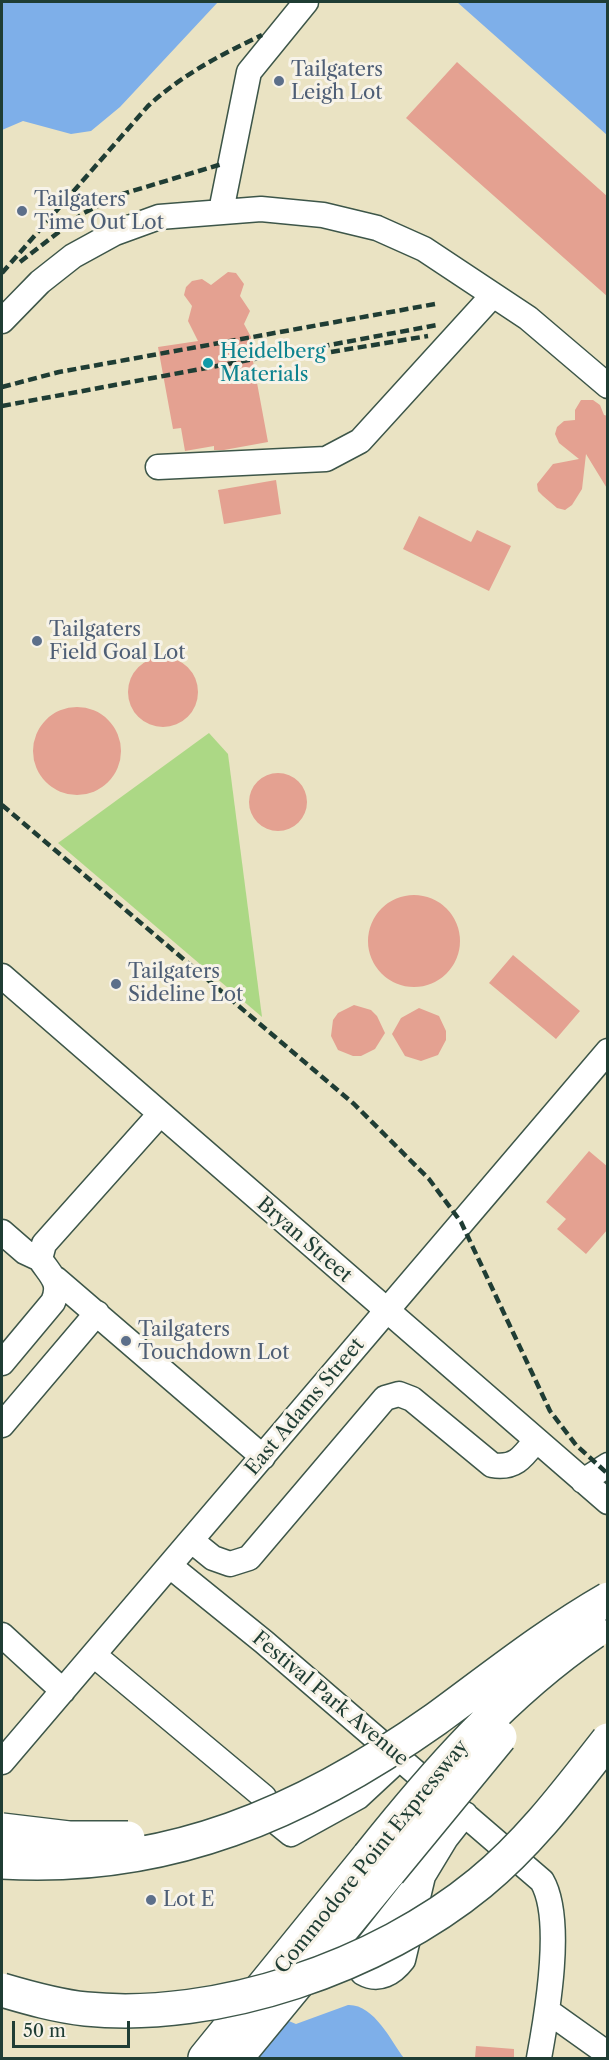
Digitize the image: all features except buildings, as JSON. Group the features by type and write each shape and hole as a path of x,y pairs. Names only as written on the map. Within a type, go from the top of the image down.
{"highway":[{"path":"2,1862 89,1862 184,1845 246,1826 327,1788 403,1741 548,1637 608,1599"},
{"name":"Commodore Point Expressway","path":"236,2058 379,1864 439,1771 479,1728 543,1671 608,1623"},
{"name":"Commodore Point Expressway","path":"205,2058 379,1864 511,1725 551,1688 608,1645"},
{"path":"2,2004 144,2009 238,1996 306,1979 387,1945 455,1903 493,1872 540,1826 608,1740"},
{"path":"2,1830 88,1839 168,1834 251,1816 327,1788"},
{"path":"2,1990 86,2008"}],"street":[{"path":"221,211 249,72 306,2"},
{"path":"2,321 40,282 73,256 115,233 159,217 261,210 323,215 377,228 424,249 528,318 608,386"},
{"path":"158,467 326,459 360,441 493,295"},
{"name":"Bryan Street","path":"2,976 608,1502"},
{"name":"East Adams Street","path":"2,1762 608,1050"},
{"path":"40,1259 44,1244 160,1114"},
{"path":"2,1232 25,1252 40,1259 56,1279 263,1457"},
{"path":"2,1363 53,1302 58,1291 56,1279"},
{"path":"2,1425 97,1313"},
{"path":"192,1541 213,1558 230,1564 249,1558 385,1398 399,1394 412,1399 492,1465 504,1467 513,1464 536,1440"},
{"path":"583,1481 608,1465"},
{"name":"Festival Park Avenue","path":"170,1566 400,1758 534,1873 548,1890 551,1910 549,2013 539,2058"},
{"path":"2,1635 63,1691"},
{"path":"94,1654 264,1797 275,1821 291,1834 357,1797 400,1758"},
{"path":"423,1876 446,1838 465,1814"},
{"path":"549,2013 608,2054"}],"green space":[{"path":"209,733 228,754 262,1017 58,843"}],"water":[{"path":"2,2 218,2 120,107 91,131 71,134 23,121 2,130"},
{"path":"457,2 607,2 607,135"},
{"path":"348,2005 366,2010 374,2017 404,2058 252,2058 284,2019 296,2024"}],"railway":[{"path":"2,273 148,106 202,66 262,35"},
{"path":"20,262 82,214 119,195 222,164"},
{"path":"2,387 59,372 435,304"},
{"path":"2,406 437,325"},
{"path":"331,352 428,336"},
{"path":"2,805 354,1104 429,1179 461,1222 550,1411 576,1445 608,1474"}],"place":[{"name":"Tailgaters Leigh Lot","path":"279,81"},
{"name":"Tailgaters Time Out Lot","path":"22,211"},
{"name":"Heidelberg Materials","path":"208,363"},
{"name":"Tailgaters Field Goal Lot","path":"37,641"},
{"name":"Tailgaters Sideline Lot","path":"116,984"},
{"name":"Tailgaters Touchdown Lot","path":"126,1341"},
{"name":"Lot E","path":"151,1900"}]}
